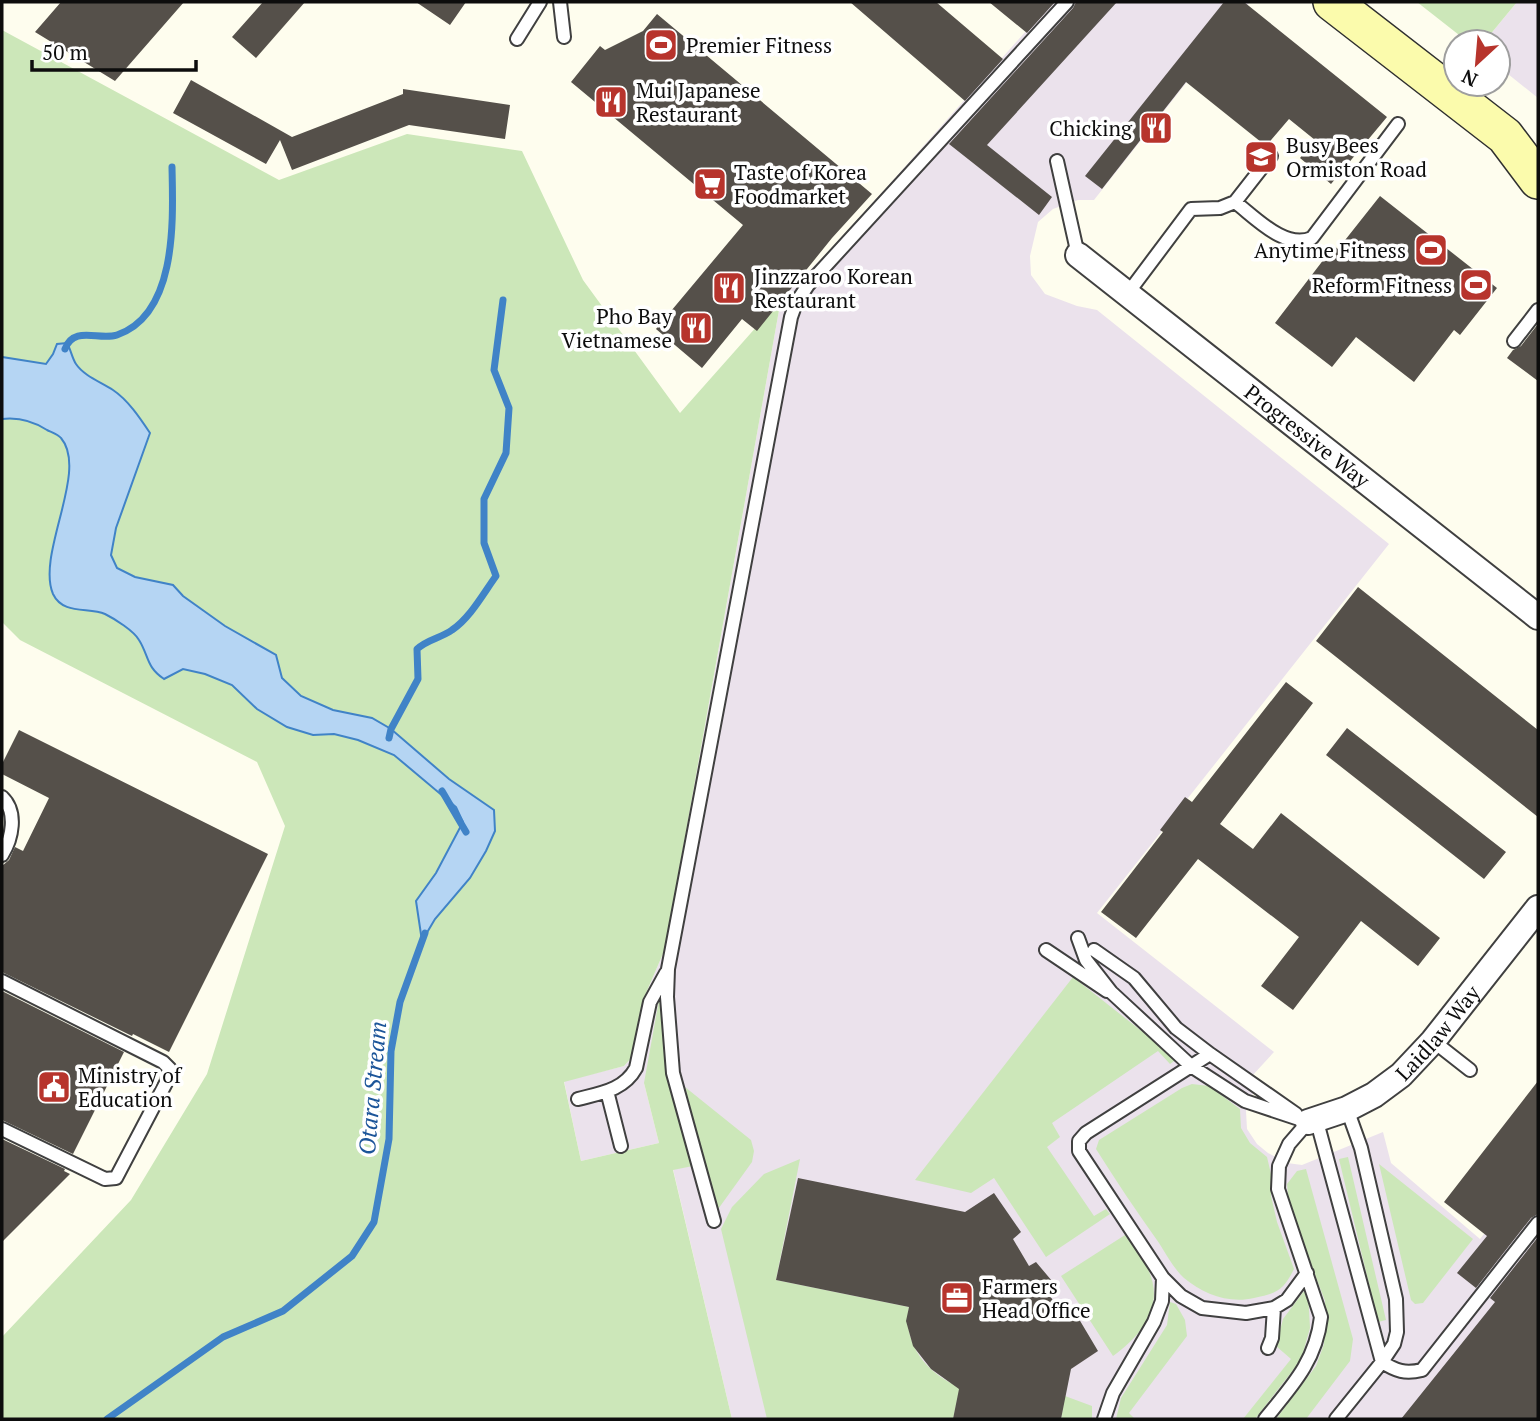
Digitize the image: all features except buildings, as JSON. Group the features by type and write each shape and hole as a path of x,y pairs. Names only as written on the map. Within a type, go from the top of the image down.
{"main road":[{"path":"1332,2 1505,136 1538,180"},
{"path":"1505,136 1538,149"}],"street":[{"name":"Progressive Way","path":"1079,255 1538,617"},
{"name":"Laidlaw Way","path":"1312,1120 1348,1109 1374,1095 1401,1075 1433,1041 1536,916"}],"lane":[{"path":"517,39 540,2"},
{"path":"560,2 564,37"},
{"path":"714,1221 674,1073 667,997 668,969 796,303 808,285 1067,2"},
{"path":"1235,202 1286,240 1303,242 1312,238 1398,124"},
{"path":"1128,293 1191,209 1220,208 1235,202 1271,156"},
{"path":"1057,161 1079,255"},
{"path":"1514,341 1538,310"},
{"path":"2,797 6,801 12,823 10,843 2,855"},
{"path":"1078,938 1086,960 1111,992 1191,1066 1245,1101 1312,1120"},
{"path":"1046,950 1111,992"},
{"path":"1094,950 1134,978 1166,1018 1210,1054 1312,1120 1382,1362 1395,1371 1409,1373 1422,1370 1538,1223"},
{"path":"578,1099 624,1084 636,1068 650,1002 668,969"},
{"path":"2,981 163,1062 170,1069 167,1080 116,1178 105,1179 2,1129"},
{"path":"1433,1041 1470,1070"},
{"path":"1210,1054 1086,1133 1077,1146 1163,1278 1181,1296 1202,1308 1246,1313 1273,1308 1286,1300 1307,1273"},
{"path":"607,1091 621,1146"},
{"path":"1336,1419 1382,1362 1394,1344 1397,1332 1396,1299 1362,1148 1348,1109"},
{"path":"1265,1419 1305,1370 1319,1337 1321,1317 1278,1189 1279,1166 1289,1144 1312,1120"},
{"path":"1104,1419 1113,1393 1154,1322 1162,1301 1163,1278"},
{"path":"1268,1348 1272,1338 1273,1308"}],"shaded area":[{"path":"1052,2 1250,2 1094,200 1078,200 1053,209 1038,222 1030,256 1031,275 1045,294 1097,310 1389,544 1097,913 1274,1052 1252,1076 1262,1084 1251,1096 1246,1111 1247,1129 1257,1144 1268,1153 1287,1163 1302,1165 1383,1132 1391,1163 1480,1239 1538,1167 1538,1419 732,1419 673,1169 692,1166 644,1083 659,1143 581,1161 564,1081 624,1066 633,1056 643,1000 665,949 781,299 835,245"},
{"path":"1517,2 1538,2 1538,98 1512,77 1512,28 1496,28"}],"green space":[{"path":"1417,2 1517,2 1496,28 1450,28"},
{"path":"2,30 279,180 407,134 522,151 583,280 680,413 781,299 665,949 643,1000 633,1056 624,1066 564,1082 581,1161 659,1143 644,1083 659,1000 664,1002 693,1166 673,1170 732,1419 2,1419 2,1337 131,1200 207,1074 285,826 257,762 20,640 2,622"},
{"path":"1073,977 1177,1059 1170,1064 1158,1051 1052,1123 1060,1137 1047,1147 1094,1216 1106,1209 1110,1214 1046,1257 994,1178 971,1193 915,1180"},
{"path":"1192,1084 1209,1086 1240,1109 1241,1128 1250,1143 1267,1157 1277,1222 1294,1269 1283,1287 1274,1292 1245,1300 1226,1299 1199,1289 1184,1278 1096,1149 1099,1140"},
{"path":"685,1087 751,1140 754,1151 752,1162 716,1212"},
{"path":"1348,1157 1386,1320 1378,1322 1339,1159"},
{"path":"800,1159 776,1280 909,1307 909,1333 920,1356 937,1374 960,1387 953,1419 767,1419 721,1229 732,1207 764,1174"},
{"path":"1379,1164 1473,1239 1423,1303 1415,1304 1411,1300"},
{"path":"1306,1169 1353,1339 1350,1361 1306,1419 1276,1419 1316,1366 1324,1344 1325,1301 1289,1207 1287,1184 1297,1171"},
{"path":"1125,1235 1147,1267 1154,1294 1153,1306 1134,1338 1113,1356 1061,1276"},
{"path":"1304,1291 1308,1292 1310,1328 1301,1360 1255,1419 1243,1419 1291,1359 1276,1346 1283,1319"},
{"path":"1170,1302 1176,1304 1185,1320 1187,1336 1129,1413 1135,1419 1116,1419 1121,1398 1167,1325"},
{"path":"1065,1396 1092,1406 1092,1419 1061,1419"}],"water":[{"path":"67,343 79,368 124,399 150,433 116,528 111,555 117,568 135,577 173,585 183,596 225,626 276,655 282,678 301,696 333,710 372,718 391,729 449,779 494,810 495,831 486,851 470,878 435,919 422,941 416,901 436,873 463,822 456,807 394,755 358,740 334,734 313,735 287,727 257,709 232,685 205,674 183,669 164,679 154,670 139,640 129,629 105,614 69,608 57,601 50,577 51,557 66,491 68,453 61,438 54,433 26,420 2,419 2,357 46,364 57,344"}],"waterway":[{"path":"65,349 69,342 81,336 117,335 137,324 151,307 168,262 172,167"},
{"path":"389,738 391,729 418,679 417,649 459,625 496,576 484,543 484,499 506,453 509,408 494,370 503,300"},
{"name":"Otara Stream","path":"442,791 466,832"},
{"name":"Otara Stream","path":"107,1419 223,1337 283,1311 352,1256 374,1222 389,1139 391,1051 400,1002 425,933"}],"place":[{"name":"Premier Fitness","path":"661,45"},
{"name":"Mui Japanese Restaurant","path":"611,102"},
{"name":"Chicking","path":"1156,128"},
{"name":"Busy Bees Ormiston Road","path":"1261,157"},
{"name":"Taste of Korea Foodmarket","path":"710,184"},
{"name":"Anytime Fitness","path":"1431,250"},
{"name":"Reform Fitness","path":"1476,285"},
{"name":"Jinzzaroo Korean Restaurant","path":"729,288"},
{"name":"Pho Bay Vietnamese","path":"696,328"},
{"name":"Ministry of Education","path":"54,1087"},
{"name":"Farmers Head Office","path":"957,1298"}]}
